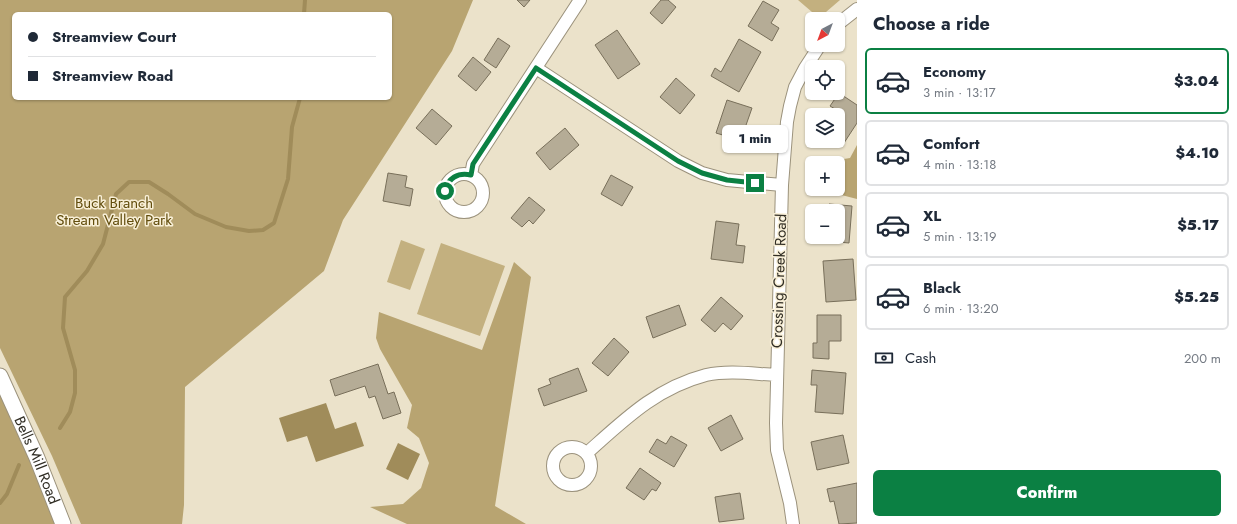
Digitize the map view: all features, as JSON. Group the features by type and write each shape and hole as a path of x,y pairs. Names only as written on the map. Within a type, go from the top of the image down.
{"street":[{"path":"471,175 473,164 580,0"},
{"path":"845,18 857,9"},
{"name":"Crossing Creek Road","path":"793,524 790,503 777,450 776,423 776,375 782,185 787,122 790,106 795,87 815,52"},
{"path":"536,68 678,161 702,173 727,180 782,185"},
{"path":"587,453 639,407 663,392 685,382 707,375 734,372 776,375"},
{"name":"Bells Mill Road","path":"0,376 37,458 63,524"}],"shaded area":[{"path":"798,0 840,0 826,12 812,12"},
{"path":"401,240 425,249 410,290 387,282"},
{"path":"441,243 505,266 480,336 417,314"},
{"path":"326,403 335,429 356,422 364,446 316,462 307,436 287,442 279,418"},
{"path":"398,443 420,454 408,480 386,469"}],"green space":[{"name":"Buck Branch Stream Valley Park","path":"0,0 473,0 452,51 343,220 324,271 185,387 184,505 182,524 81,524 52,456 0,348"},
{"path":"857,145 857,199 845,196 845,159 850,158"},
{"path":"514,262 531,277 495,506 526,524 407,524 370,507 403,504 421,488 429,463 419,438 407,428 412,405 380,349 376,338 379,312 482,350"},
{"path":"0,376 61,524 0,524"}],"building":[{"path":"517,0 530,0 524,7"},
{"path":"661,0 668,0 676,7 662,24 650,13"},
{"path":"763,1 779,10 771,23 779,28 772,41 748,26"},
{"path":"617,30 640,64 618,79 595,45"},
{"path":"498,38 510,46 496,68 484,60"},
{"path":"739,39 761,52 739,92 711,76 715,68 721,72"},
{"path":"473,57 491,72 476,91 458,76"},
{"path":"676,78 695,95 680,114 660,97"},
{"path":"845,97 857,105 857,123 845,141 845,108 833,108 830,106 834,100 845,100"},
{"path":"727,100 752,108 738,148 724,143 726,136 716,133"},
{"path":"432,109 452,126 436,145 416,128"},
{"path":"565,128 579,145 550,170 536,153"},
{"path":"388,173 407,176 405,187 413,189 410,206 383,201"},
{"path":"611,175 633,187 622,206 601,194"},
{"path":"529,197 545,210 533,224 529,220 522,227 511,218"},
{"path":"845,205 852,206 849,243 845,243"},
{"path":"716,221 739,224 736,245 745,246 743,263 711,259"},
{"path":"853,259 856,300 826,302 823,261"},
{"path":"721,297 743,316 731,330 723,323 715,332 701,320"},
{"path":"679,305 686,325 653,338 646,317"},
{"path":"817,315 841,315 841,341 829,341 829,359 813,358 813,343 817,343"},
{"path":"614,338 629,352 608,376 592,363"},
{"path":"378,364 388,394 394,392 401,413 383,419 375,396 369,398 365,386 335,396 330,380"},
{"path":"578,368 587,391 544,406 538,389 551,384 549,379"},
{"path":"812,370 846,373 843,414 815,412 817,385 811,385"},
{"path":"731,415 743,439 721,451 708,428"},
{"path":"843,435 849,463 817,470 811,442"},
{"path":"671,436 687,445 674,467 649,452 657,439 666,444"},
{"path":"640,468 661,483 656,491 652,489 644,500 626,488"},
{"path":"857,483 857,523 839,524 834,501 830,502 827,489"},
{"path":"740,493 744,519 719,522 715,497"}],"waterway":[{"path":"304,12 305,0"},
{"path":"60,428 70,412 75,393 75,370 63,328 65,297 87,271 103,244 116,194 129,182 149,182 195,214 226,227 249,231 263,230 274,223 288,179 292,127 299,100"},
{"path":"0,503 7,494 19,465"}],"route":[{"path":"445,191 449,180 454,176 459,174 471,175 473,164 536,68 678,161 702,173 727,180 755,183"}]}
